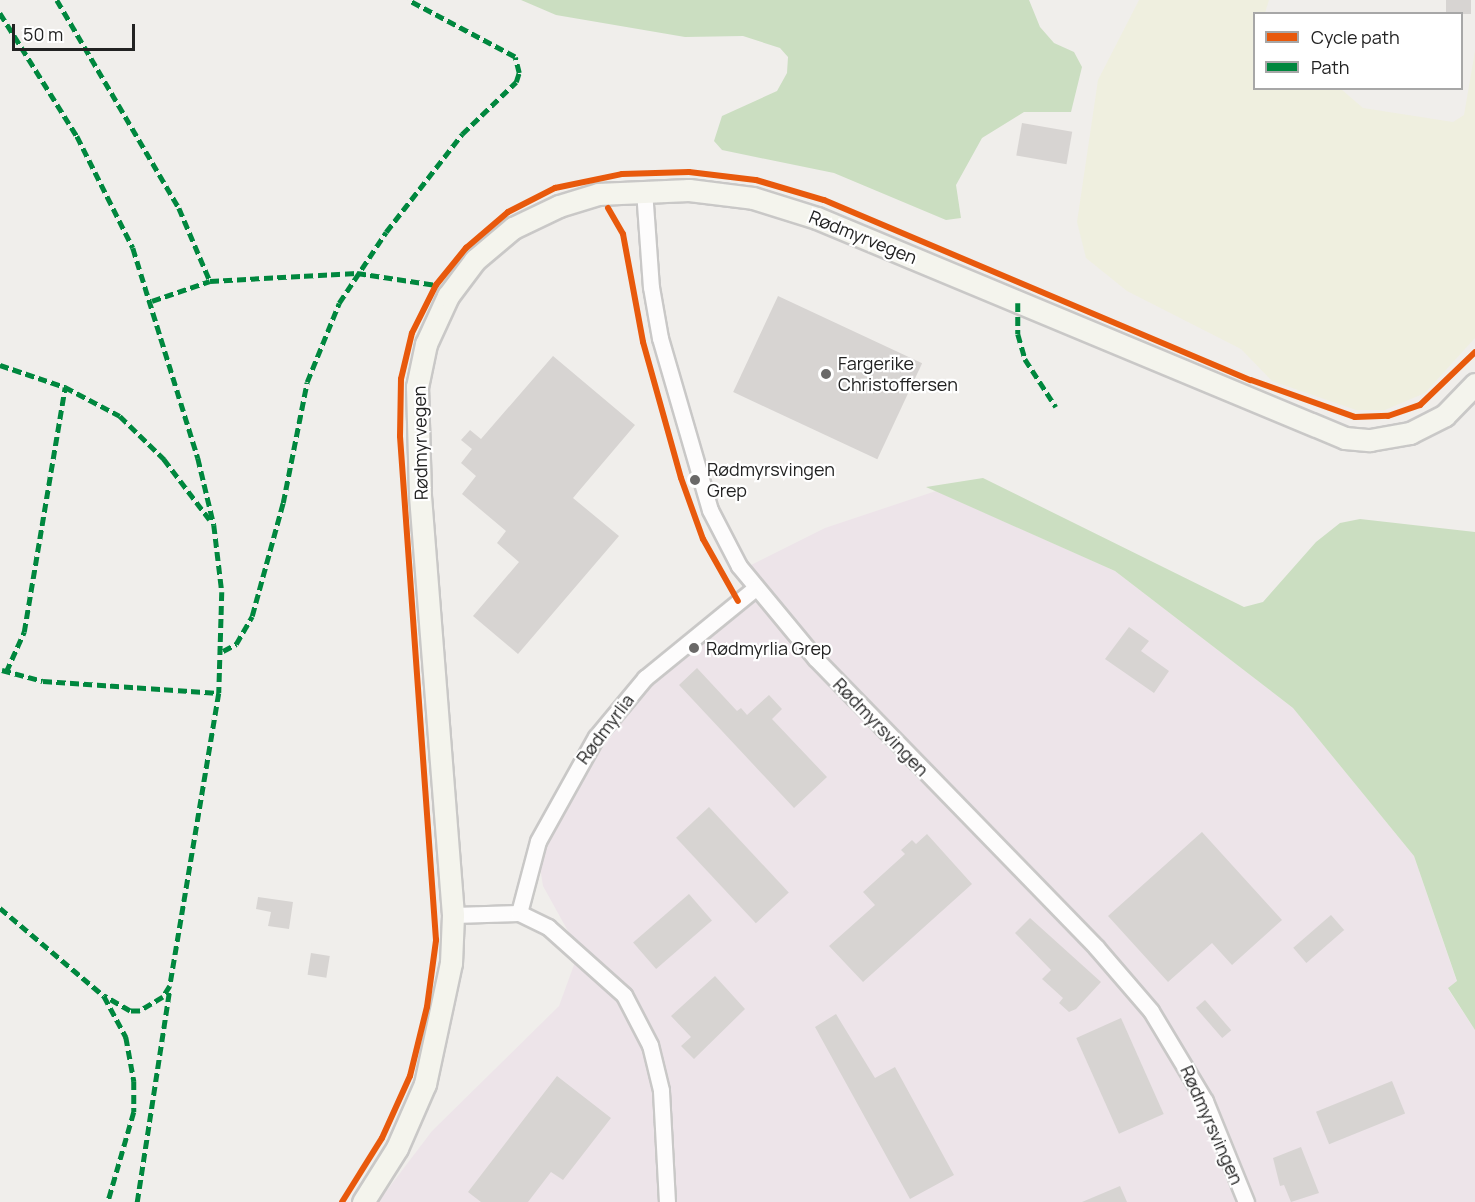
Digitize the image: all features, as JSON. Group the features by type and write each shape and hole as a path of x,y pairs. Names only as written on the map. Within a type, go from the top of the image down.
{"street":[{"name":"Rødmyrvegen","path":"363,1202 397,1148 430,1068 447,998 453,915 420,494 416,412 420,368 448,296 492,244 559,206 598,194 644,190 753,198 817,218 1346,438 1370,440 1410,433 1445,415 1475,384"},
{"name":"Rødmyrsvingen","path":"644,190 651,286 675,392 710,510 754,589 850,694 1096,947 1151,1011 1205,1101 1246,1202"},
{"name":"Rødmyrlia","path":"519,914 538,841 596,736 645,678 754,589"},
{"path":"453,915 519,914 548,927 624,995 650,1045 661,1090 667,1202"}],"shaded area":[{"path":"936,491 1115,571 1293,708 1414,856 1457,982 1448,989 1475,1030 1475,1202 378,1202 432,1131 559,1006 579,951 543,886 540,867 547,843 574,790 617,721 693,644 764,590 749,566 825,528"}],"green space":[{"path":"521,0 1029,0 1040,27 1054,43 1074,52 1082,67 1071,112 1024,112 982,138 956,185 961,218 946,220 834,173 722,150 714,141 722,116 777,91 787,73 788,57 780,48 743,36 685,37 556,15"},
{"path":"1139,0 1269,0 1265,12 1253,12 1253,90 1342,90 1363,108 1453,122 1464,115 1475,51 1475,338 1425,393 1385,410 1356,410 1272,381 1241,349 1127,291 1086,258 1077,222 1098,80"},
{"path":"983,478 1244,607 1263,602 1316,542 1340,523 1360,519 1475,532 1475,1030 1448,988 1457,981 1414,856 1293,708 1115,571 926,487"}],"building":[{"path":"1446,0 1471,0 1471,14 1446,12"},
{"path":"1022,123 1072,132 1066,164 1016,155"},
{"path":"778,296 922,363 877,459 733,392"},
{"path":"553,356 635,425 573,498 619,536 518,654 473,616 519,562 497,543 506,531 462,494 476,476 461,463 472,449 461,440 470,430 481,439"},
{"path":"1129,627 1149,641 1141,651 1169,671 1154,693 1105,659"},
{"path":"697,668 737,711 741,708 747,715 769,695 782,709 772,719 827,777 794,808 679,685"},
{"path":"709,807 789,893 756,923 676,838"},
{"path":"1202,832 1282,920 1232,965 1212,943 1168,982 1108,916"},
{"path":"927,834 972,884 863,982 829,946 875,905 863,892 905,854 901,850 912,840 916,844"},
{"path":"689,894 712,920 656,969 633,943"},
{"path":"258,897 293,902 289,929 268,926 271,912 256,909"},
{"path":"1331,915 1344,930 1306,963 1293,948"},
{"path":"1030,918 1101,982 1076,1009 1069,1012 1059,1003 1063,998 1042,979 1051,970 1015,933"},
{"path":"311,953 330,956 326,978 308,975"},
{"path":"715,976 745,1009 694,1059 681,1046 691,1037 671,1016"},
{"path":"1205,1000 1231,1030 1222,1038 1196,1008"},
{"path":"836,1014 875,1078 895,1067 954,1175 910,1199 815,1027"},
{"path":"1121,1018 1164,1114 1119,1134 1076,1038"},
{"path":"557,1076 611,1118 563,1180 551,1172 528,1202 481,1202 468,1192"},
{"path":"1392,1081 1405,1113 1329,1144 1316,1112"},
{"path":"1301,1147 1319,1193 1291,1202 1284,1185 1280,1186 1273,1158"},
{"path":"1120,1186 1127,1202 1082,1202"}],"marked path":[{"path":"57,0 179,208 210,281 357,273 436,285"},
{"path":"223,651 236,644 252,616 283,503 307,382 339,303 386,232 462,134 516,82 519,73 515,57 408,0"},
{"path":"0,13 77,136 133,248 198,458 214,525 222,592 219,693 170,986 163,997 140,1011 130,1011 104,996"},
{"path":"152,301 210,281"},
{"path":"1018,303 1018,334 1025,359 1056,407"},
{"path":"0,365 65,387 120,416 164,459 210,520"},
{"path":"6,672 24,632 65,387"},
{"path":"2,670 43,681 219,693"},
{"path":"0,908 104,996 126,1037 134,1081 134,1112 108,1202"},
{"path":"137,1202 169,992"}],"cycle path":[{"path":"342,1202 382,1138 410,1076 427,1007 436,940 400,436 401,379 412,333 436,285 466,248 508,212 555,188 622,174 689,172 756,180 824,200 1251,380 1355,417 1388,416 1420,405 1475,352"},
{"path":"608,208 623,234 643,342 681,478 703,539 738,601"}],"place":[{"name":"Fargerike Christoffersen","path":"826,374"},
{"name":"Rødmyrsvingen Grep","path":"695,480"},
{"name":"Rødmyrlia Grep","path":"694,648"}]}
